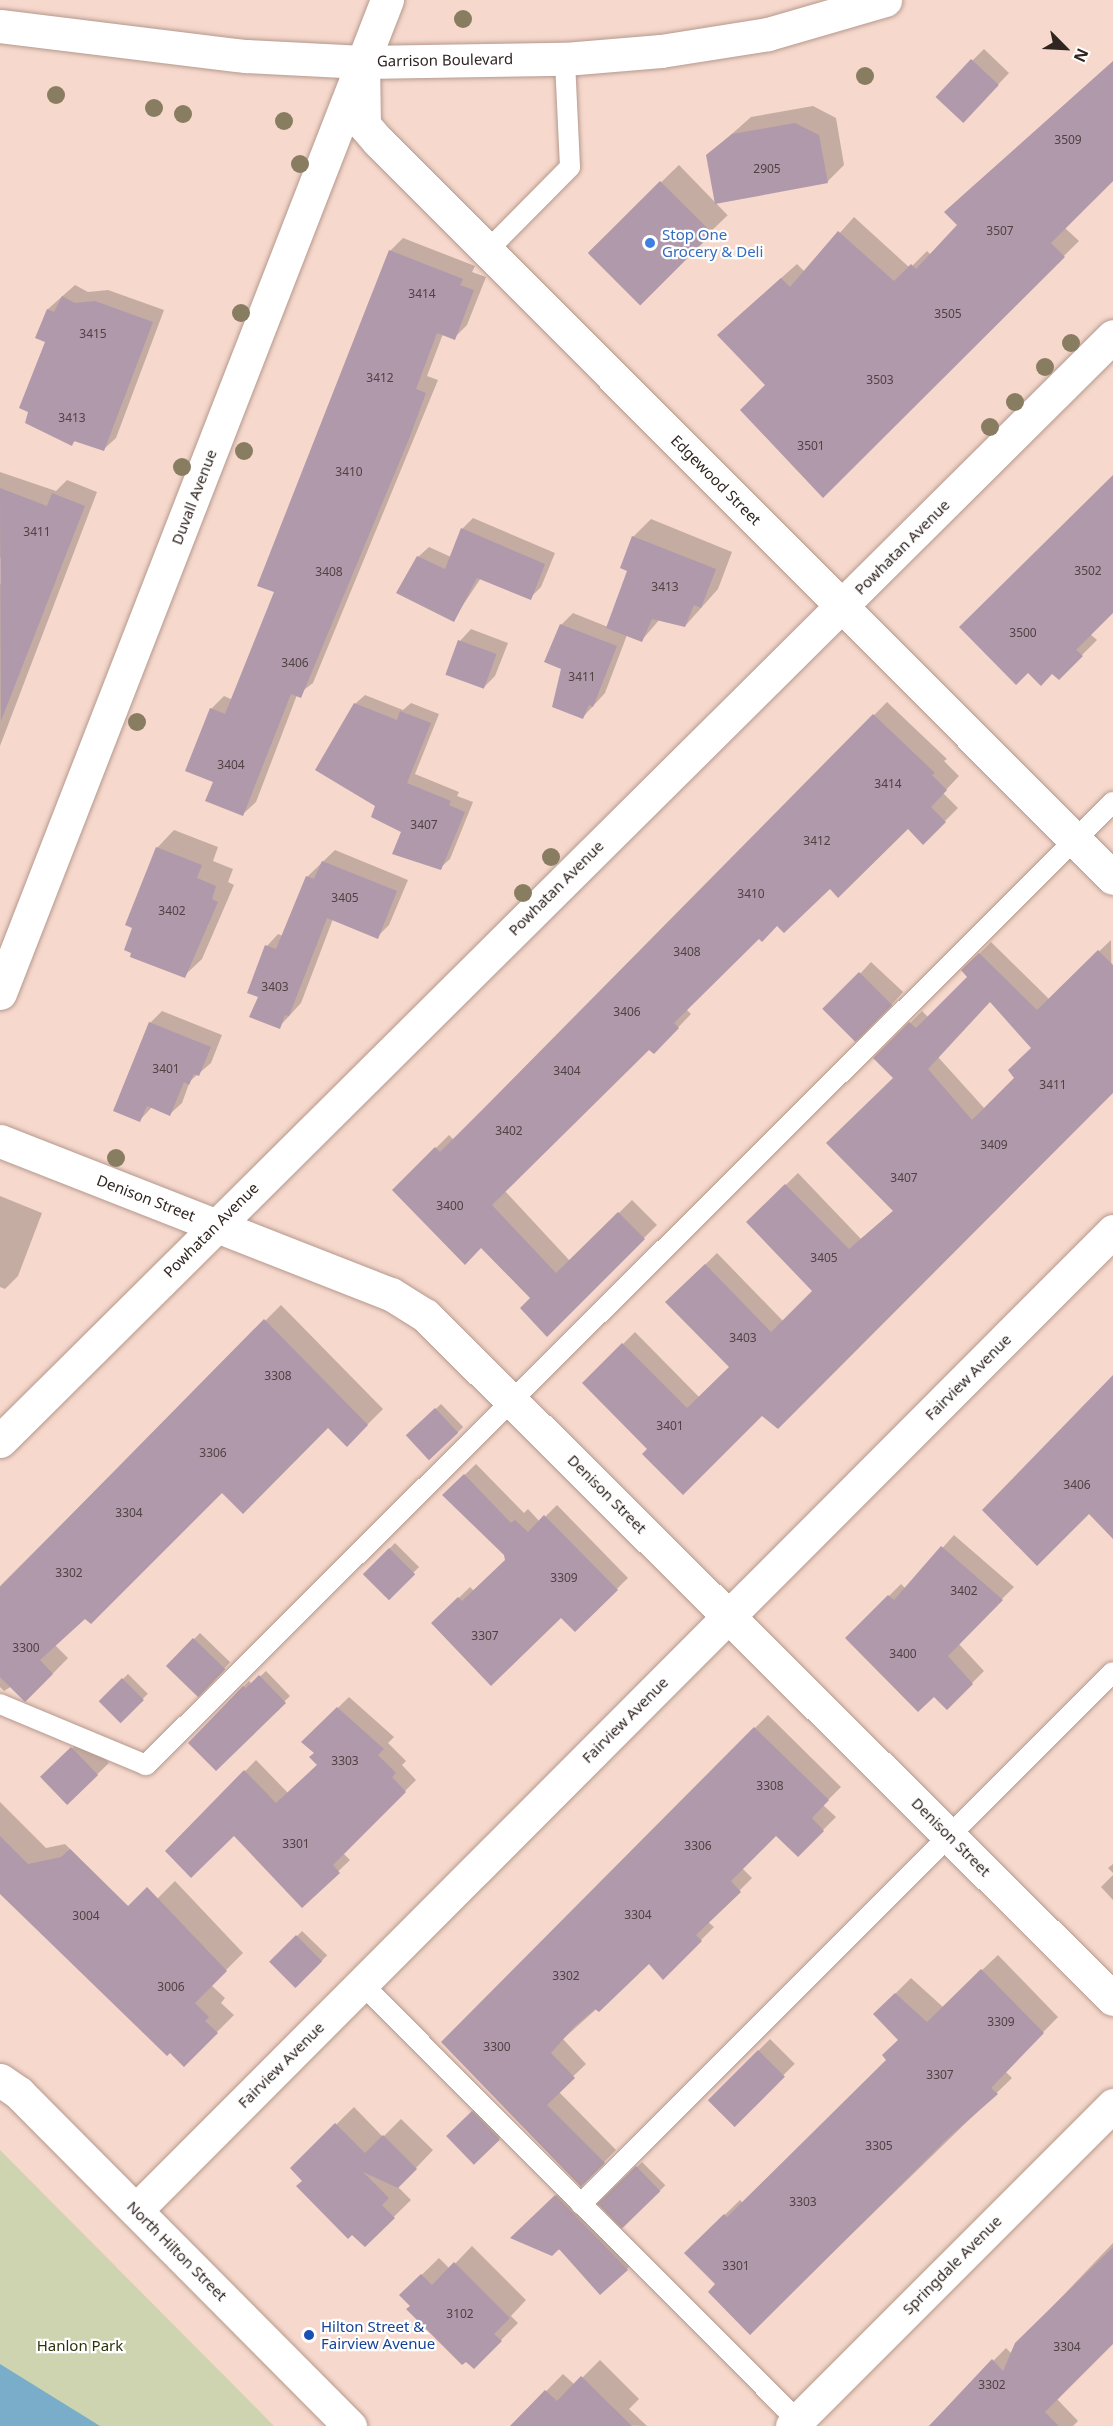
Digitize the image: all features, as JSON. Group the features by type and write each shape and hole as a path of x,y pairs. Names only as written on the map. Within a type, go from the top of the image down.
{"street":[{"name":"Duvall Avenue","path":"0,993 387,0"},
{"name":"Garrison Boulevard","path":"0,26 246,56 363,62 565,58 661,51 768,34 873,2"},
{"name":"Edgewood Street","path":"363,62 364,125 1113,878"},
{"name":"Powhatan Avenue","path":"0,1442 215,1225 842,607 1113,336"},
{"name":"Denison Street","path":"0,1141 391,1294 446,1334 1113,1999"},
{"name":"Fairview Avenue","path":"136,2210 1113,1231"},
{"name":"North Hilton Street","path":"0,2080 19,2093 350,2426"},
{"name":"Springdale Avenue","path":"797,2424 1113,2105"}],"lane":[{"path":"487,250 570,167 565,58"},
{"path":"0,1704 146,1765 1113,802"},
{"path":"581,2204 1113,1672"},
{"path":"362,1984 797,2424"}],"green space":[{"name":"Hanlon Park","path":"0,2150 274,2426 0,2426"}],"water":[{"path":"0,2364 100,2426 0,2426"}],"building":[{"path":"971,59 999,85 963,123 936,97"},
{"path":"1113,61 1113,181 1051,243 1065,257 823,498 740,410 765,385 717,335 781,278 790,287 838,231 894,281 911,264 916,269 957,225 944,212"},
{"path":"795,123 819,135 828,183 715,204 706,155 732,134"},
{"name":"Stop One Grocery & Deli","path":"660,181 712,233 640,305 588,253"},
{"path":"389,250 463,279 460,285 474,290 455,340 437,333 416,389 426,393 409,439 301,698 291,694 243,816 205,801 213,782 185,771 210,708 225,714 274,592 257,586"},
{"path":"62,296 75,303 95,301 153,322 104,451 74,441 72,446 25,423 28,412 19,408 45,342 35,338 47,309 54,312"},
{"path":"1113,475 1113,613 1076,650 1083,656 1059,680 1052,674 1041,686 1028,673 1016,685 959,627"},
{"path":"0,488 47,506 52,493 85,506 1,721"},
{"path":"461,528 545,564 531,600 477,578 454,622 396,593 417,556 445,569"},
{"path":"632,536 716,569 701,608 694,605 685,627 652,619 642,642 606,628 627,571 620,568"},
{"path":"560,624 617,646 593,707 589,705 583,719 552,707 561,669 544,662"},
{"path":"458,640 497,654 484,689 445,675"},
{"path":"354,703 397,720 400,711 431,723 407,783 451,801 449,805 465,812 441,870 392,854 401,832 371,817 375,806 315,770"},
{"path":"873,714 935,773 932,775 947,790 931,807 946,822 923,845 908,829 838,898 830,889 784,933 777,926 762,942 759,939 674,1023 679,1028 654,1054 649,1050 492,1205 556,1273 618,1212 645,1239 547,1337 520,1308 530,1298 481,1248 465,1265 392,1190 435,1147 440,1152"},
{"path":"156,847 202,865 197,878 216,886 212,899 218,902 185,978 130,957 131,953 124,950 132,928 125,925"},
{"path":"322,861 397,891 378,939 327,918 289,1016 285,1015 280,1029 249,1017 258,997 247,993 265,945 276,949 306,876 314,879"},
{"path":"1098,950 1113,965 1113,1093 778,1429 762,1416 683,1495 642,1454 647,1449 582,1383 622,1343 687,1408 729,1367 665,1302 705,1264 771,1332 812,1291 746,1222 785,1184 849,1249 893,1211 826,1143 893,1078 873,1058 909,1022 916,1028 967,977 961,970 979,953 1037,1010","holes":["990,1002 1031,1048 1008,1070 1014,1078 972,1120 928,1069"]},
{"path":"859,972 892,1005 855,1042 822,1009"},
{"path":"149,1022 211,1047 199,1076 194,1074 189,1085 184,1082 170,1116 147,1106 140,1122 113,1111"},
{"path":"264,1319 368,1425 347,1447 328,1428 243,1514 222,1493 91,1624 85,1619 40,1660 53,1674 25,1702 0,1677 0,1587"},
{"path":"1113,1375 1113,1539 1089,1514 1037,1566 982,1510"},
{"path":"435,1408 458,1433 429,1460 406,1435"},
{"path":"464,1474 511,1523 515,1520 528,1532 544,1515 618,1590 575,1632 561,1618 491,1686 431,1623 458,1597 462,1601 505,1560 504,1555 442,1495"},
{"path":"941,1546 1003,1600 948,1656 973,1684 947,1710 934,1697 918,1712 845,1638 888,1595 894,1600"},
{"path":"389,1548 415,1574 389,1600 363,1574"},
{"path":"193,1638 225,1669 198,1697 166,1666"},
{"path":"259,1675 286,1703 216,1771 188,1743 243,1686 246,1688"},
{"path":"122,1678 144,1700 121,1723 99,1701"},
{"path":"337,1707 384,1749 378,1755 396,1773 392,1777 406,1792 333,1865 340,1873 302,1908 234,1836 191,1878 165,1851 244,1770 276,1803 317,1765 309,1757 314,1753 301,1742"},
{"path":"754,1727 829,1800 812,1818 824,1831 798,1857 776,1836 731,1881 741,1892 696,1935 702,1941 663,1980 649,1964 599,2012 595,2009 575,2026 551,2053 575,2078 547,2105 605,2163 581,2187 441,2042"},
{"path":"71,1747 98,1775 67,1805 40,1777"},
{"path":"0,1836 28,1864 61,1857 70,1849 128,1906 147,1887 227,1971 195,2003 209,2017 205,2021 218,2033 184,2067 170,2053 167,2056 0,1894"},
{"path":"296,1935 322,1961 295,1988 269,1962"},
{"path":"981,1969 1044,2033 991,2088 998,2094 948,2138 750,2335 708,2292 715,2284 684,2253 724,2214 727,2217 886,2060 882,2055 898,2040 873,2014 895,1993 927,2022"},
{"path":"758,2050 785,2077 735,2127 708,2100"},
{"path":"472,2111 500,2140 474,2165 446,2136"},
{"path":"335,2123 365,2153 383,2135 417,2169 398,2188 363,2172 389,2198 382,2205 395,2218 365,2247 352,2235 348,2239 296,2186 302,2181 290,2168"},
{"path":"636,2166 660,2191 621,2229 597,2204"},
{"path":"555,2195 628,2270 600,2295 559,2249 552,2256 510,2238"},
{"path":"1113,2247 1113,2344 1045,2412 1059,2426 929,2426 992,2359 1003,2371 1015,2343"},
{"path":"454,2262 510,2318 494,2334 502,2341 474,2369 466,2362 462,2365 406,2309 410,2306 399,2295 421,2274 432,2285"},
{"path":"581,2376 632,2426 510,2426 545,2390 557,2401"}],"place":[{"name":"Stop One Grocery & Deli","path":"650,243"},
{"name":"Hilton Street & Fairview Avenue","path":"309,2335"}]}
